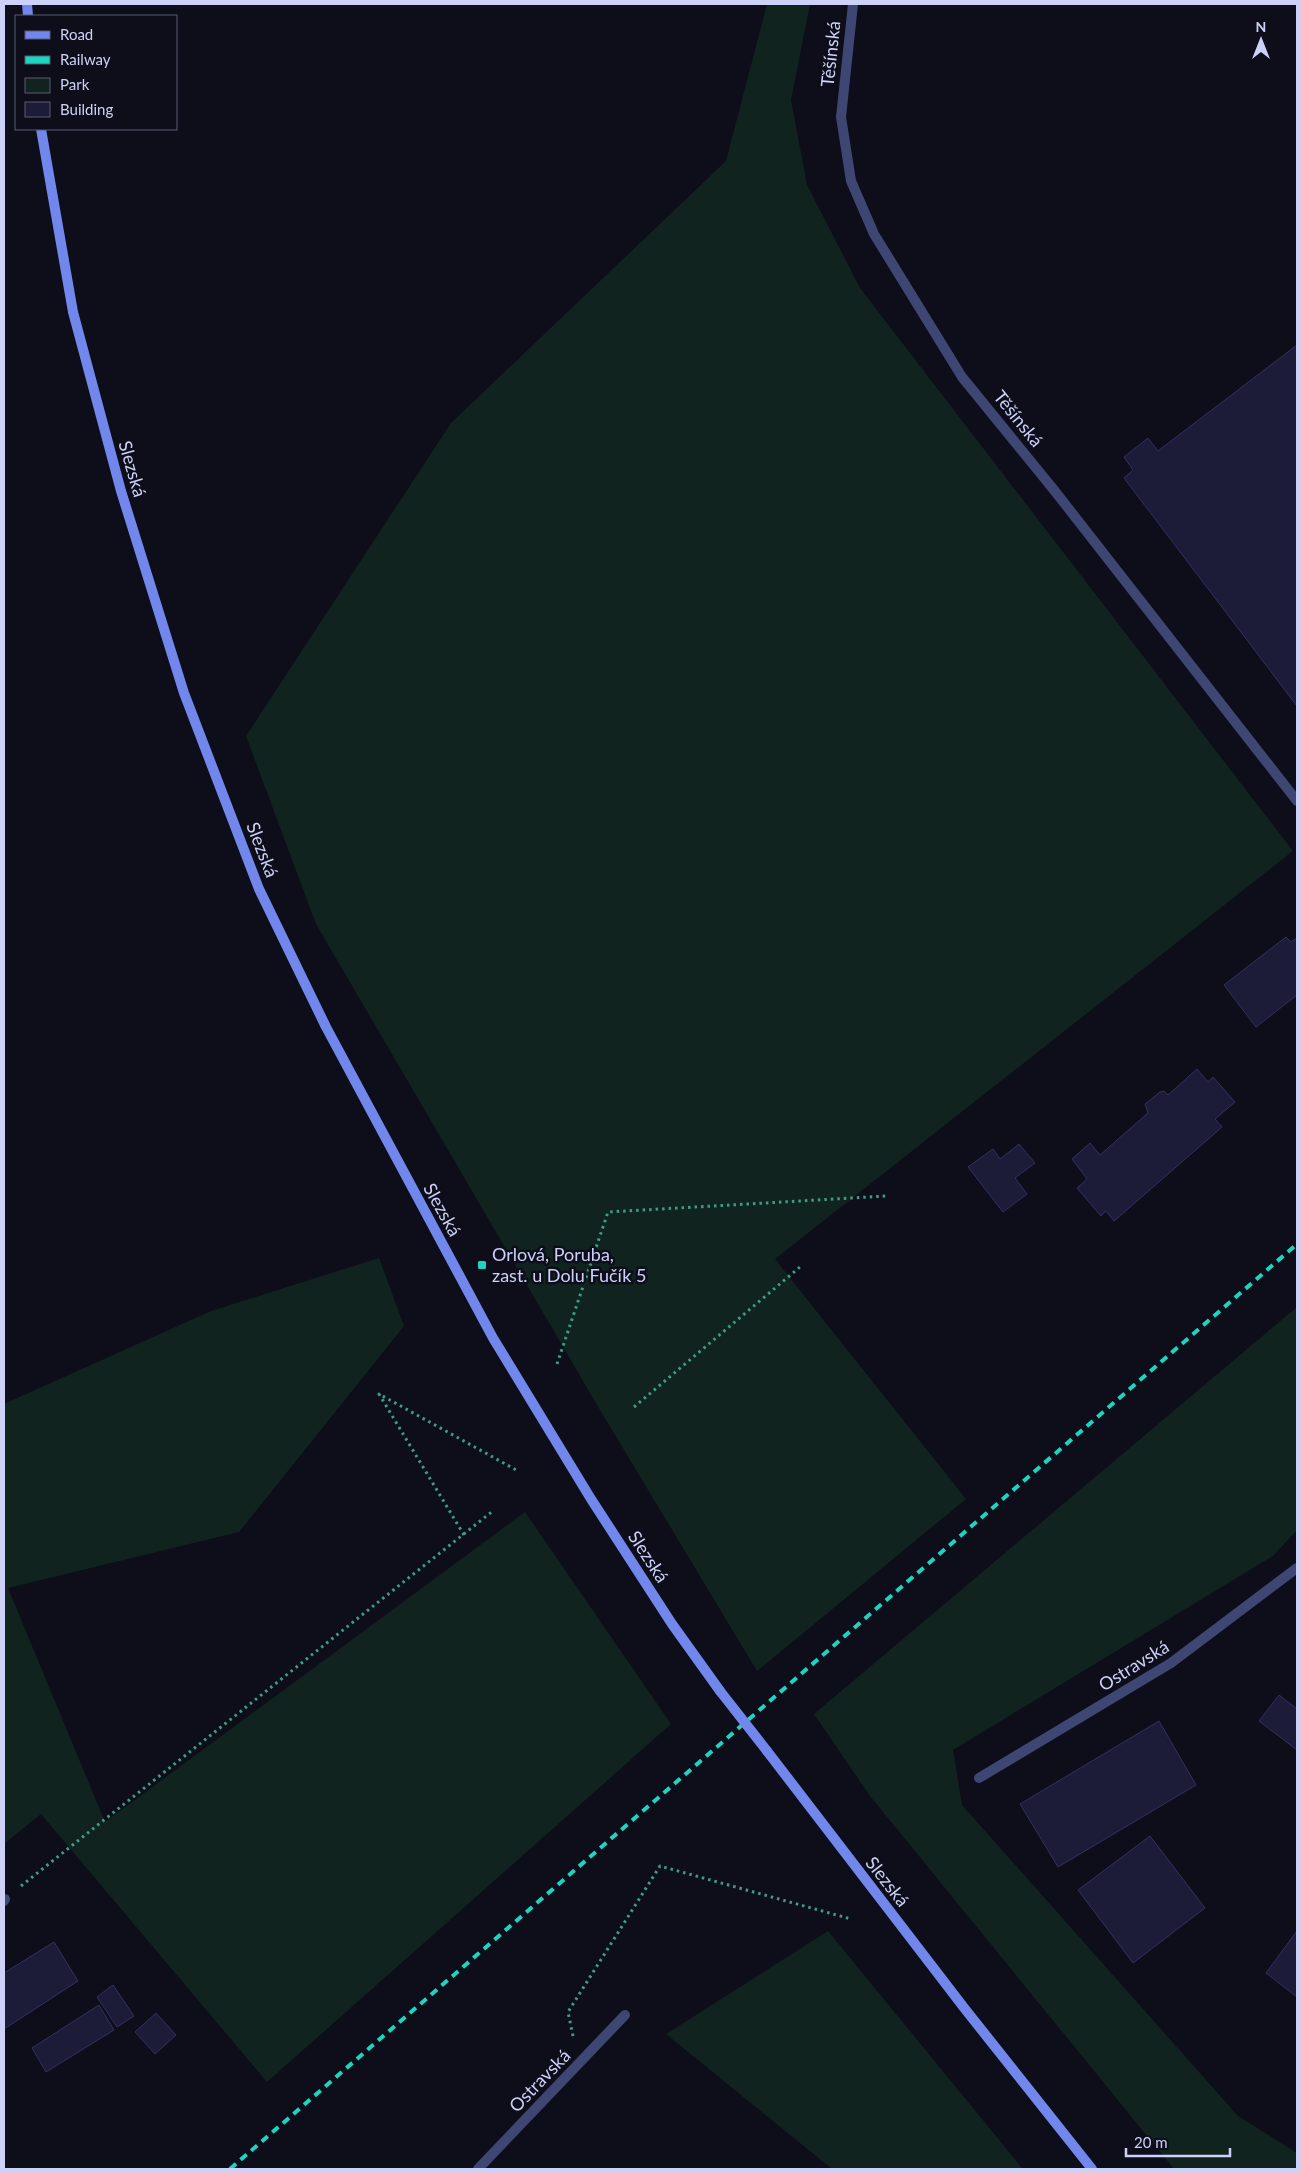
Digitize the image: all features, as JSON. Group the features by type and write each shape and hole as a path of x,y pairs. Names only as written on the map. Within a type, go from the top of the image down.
{"main road":[{"name":"Slezská","path":"41,130 73,312 121,491 184,693 259,889 331,1036 493,1338 591,1500 672,1624 720,1691 965,2009 1092,2169"}],"street":[{"name":"Těšínská","path":"853,4 841,117 851,181 874,234 962,377 1054,490 1297,801"},
{"name":"Ostravská","path":"979,1778 1171,1663 1297,1568"},
{"name":"Ostravská","path":"478,2169 625,2015"}],"path":[{"path":"557,1364 608,1212 886,1196"},
{"path":"634,1408 800,1267"},
{"path":"464,1535 379,1394 518,1471"},
{"path":"4,1900 494,1510"},
{"path":"579,2064 568,2012 660,1866 851,1919"}],"green space":[{"path":"767,4 810,4 791,100 807,185 860,288 1293,851 775,1259 966,1499 757,1671 597,1405 316,924 246,736 451,423 726,161"},
{"path":"379,1258 404,1326 239,1532 8,1588 105,1822 525,1512 671,1724 267,2082 41,1814 4,1844 4,1404 211,1311"},
{"path":"1297,1307 1297,1530 1273,1556 953,1750 962,1805 1238,2116 1297,2153 1297,2169 1174,2169 870,1796 814,1714"},
{"path":"828,1931 1023,2169 832,2169 666,2034"}],"building":[{"path":"1297,345 1297,706 1124,478 1133,470 1124,457 1148,438 1158,451"},
{"path":"1286,937 1291,942 1297,938 1297,995 1256,1027 1224,985"},
{"path":"1197,1069 1208,1082 1213,1077 1235,1102 1215,1119 1222,1127 1114,1221 1106,1211 1101,1216 1077,1188 1087,1179 1072,1159 1090,1143 1100,1155 1148,1113 1145,1104 1160,1092 1164,1091 1168,1095"},
{"path":"1019,1144 1035,1163 1015,1178 1027,1194 1003,1212 968,1167 993,1149 1000,1159"},
{"path":"1279,1695 1297,1709 1297,1750 1259,1721"},
{"path":"1159,1721 1196,1785 1058,1867 1020,1804"},
{"path":"1150,1836 1205,1908 1133,1963 1078,1890"},
{"path":"1297,1931 1297,1997 1266,1973"},
{"path":"54,1942 78,1981 4,2029 4,1973"},
{"path":"113,1985 134,2016 117,2027 97,1997"},
{"path":"99,2005 114,2030 46,2072 32,2048"},
{"path":"156,2013 176,2035 155,2054 135,2032"}],"railway":[{"path":"230,2169 1297,1244"}],"place":[{"name":"Orlová, Poruba, zast. u Dolu Fučík 5","path":"482,1265"}]}
